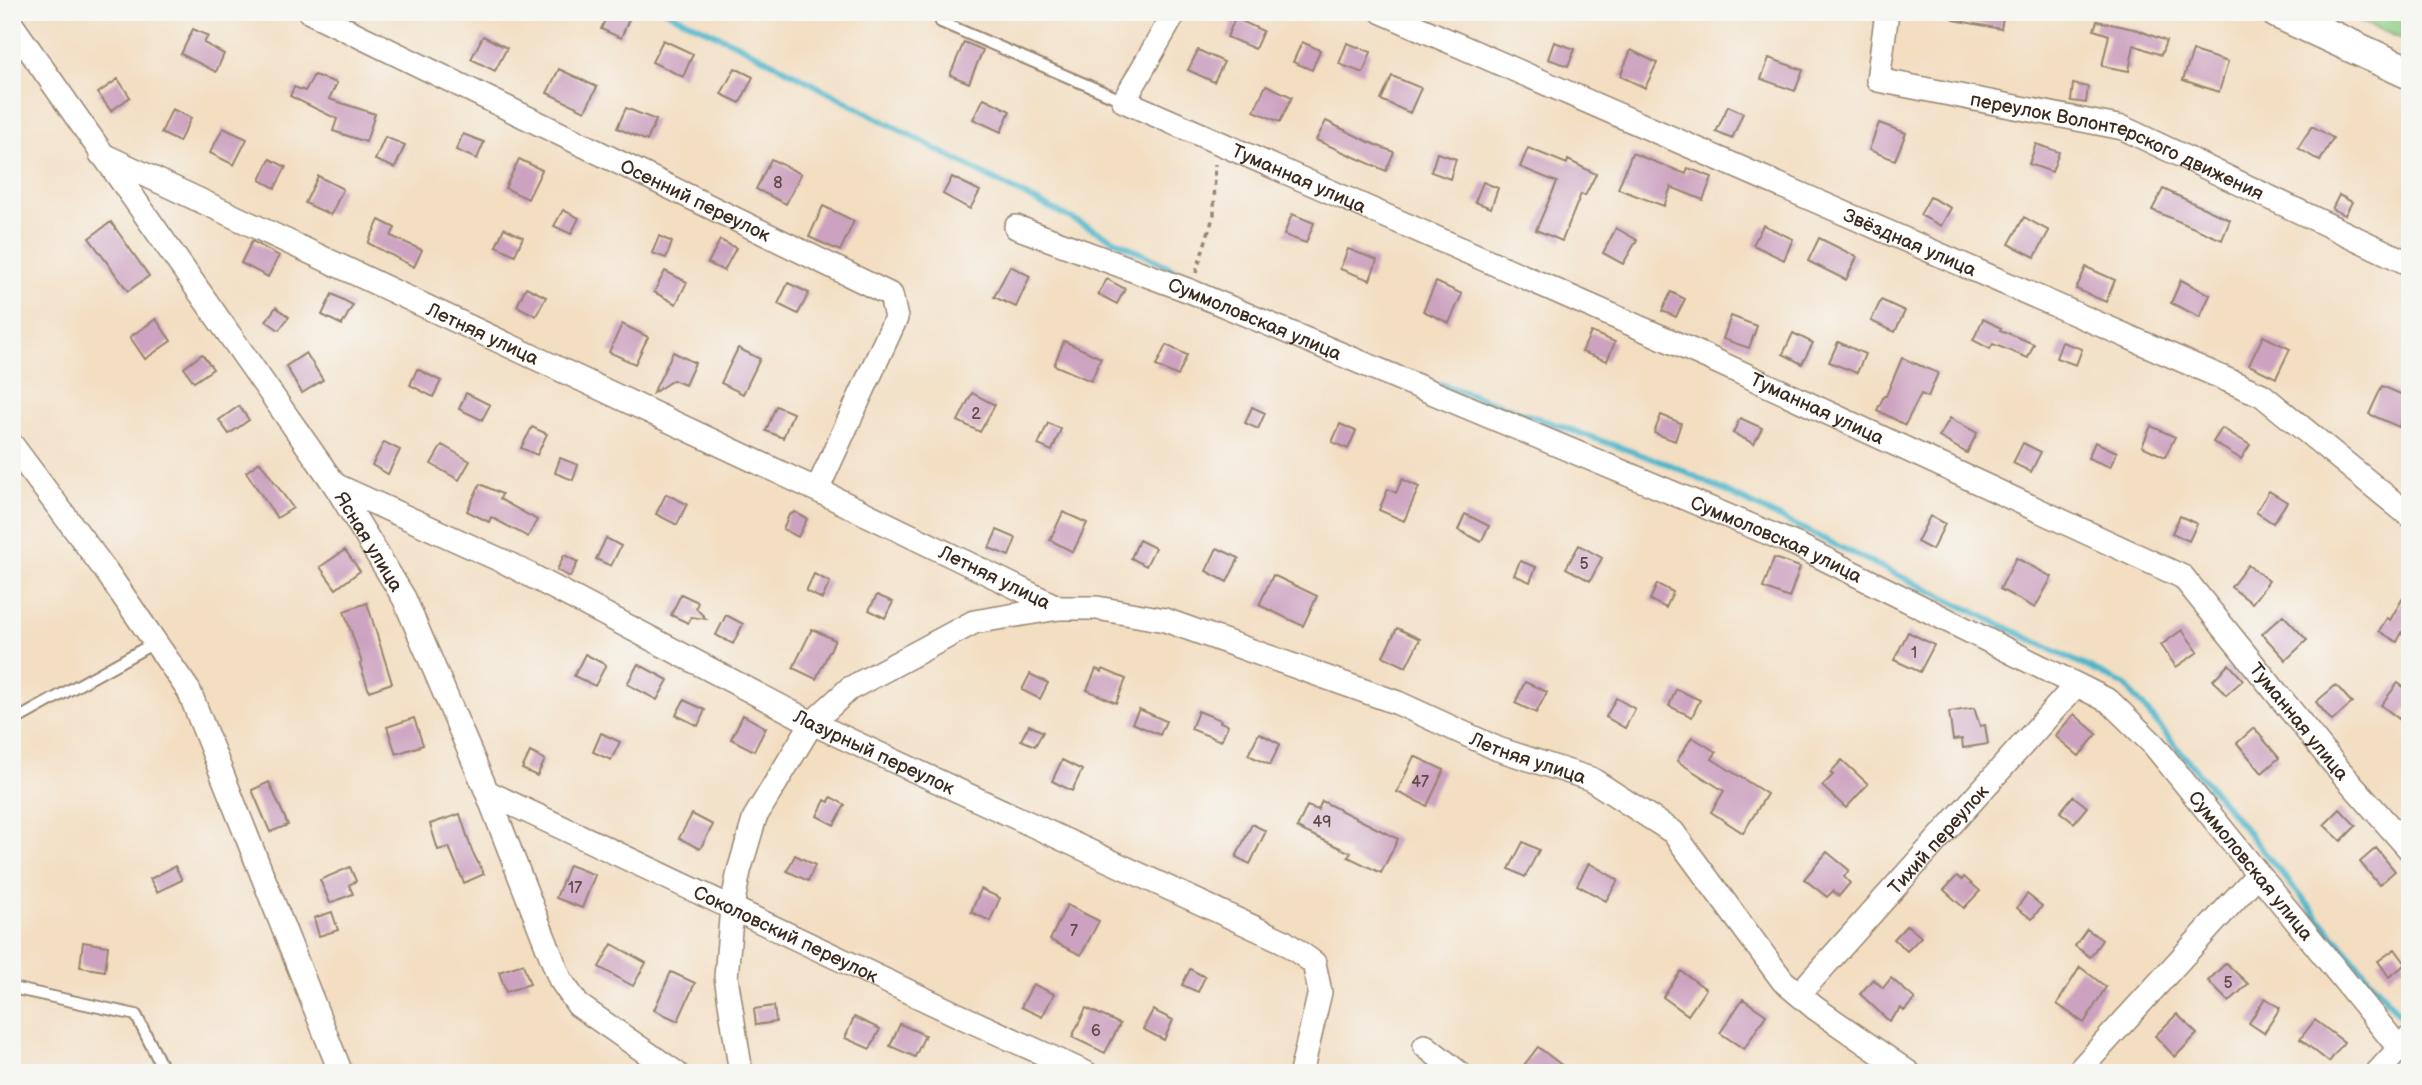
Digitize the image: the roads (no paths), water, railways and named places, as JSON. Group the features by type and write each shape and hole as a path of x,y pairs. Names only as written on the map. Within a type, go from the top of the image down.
{"main road":[{"path":"2277,12 2410,73"}],"street":[{"name":"Осенний переулок","path":"310,12 891,295 896,318 817,490"},
{"path":"1124,101 1175,12"},
{"name":"Звёздная улица","path":"1382,12 2262,395 2410,516"},
{"name":"переулок Волонтерского движения","path":"1887,12 1878,80 2123,128 2410,264"},
{"name":"Ясная улица","path":"12,25 335,485 404,598 487,792 560,979 578,1005 676,1073"},
{"name":"Туманная улица","path":"1124,101 1709,358 2183,577 2334,764 2410,850"},
{"name":"Летняя улица","path":"101,154 817,490 1059,608 1097,608 1165,620 1398,703 1499,749 1591,779 1673,832 1783,981 1815,1008 1909,1073"},
{"name":"Суммоловская улица","path":"1016,227 1203,297 1797,545 2109,701 2154,746 2258,874 2404,1042"},
{"path":"12,445 106,571 188,691 341,1073"},
{"name":"Лазурный переулок","path":"335,485 507,562 812,723 1283,941 1314,963 1320,992 1301,1073"},
{"path":"741,1073 726,976 732,907 739,871 755,817 812,723 849,689 974,622 1059,608"},
{"name":"Тихий переулок","path":"1798,994 2076,685"},
{"name":"Соколовский переулок","path":"487,792 1086,1073"},
{"path":"2077,1073 2258,874"},
{"path":"2377,1073 2404,1042"},
{"path":"1425,1046 1459,1073"}],"lane":[{"path":"944,12 941,22 1124,101"},
{"path":"12,722 154,643"},
{"path":"12,988 136,1015 165,1073"}],"waterway":[{"path":"667,12 745,48 998,182 1205,285"},
{"path":"1441,384 1673,466 2125,685 2404,1020"}]}
